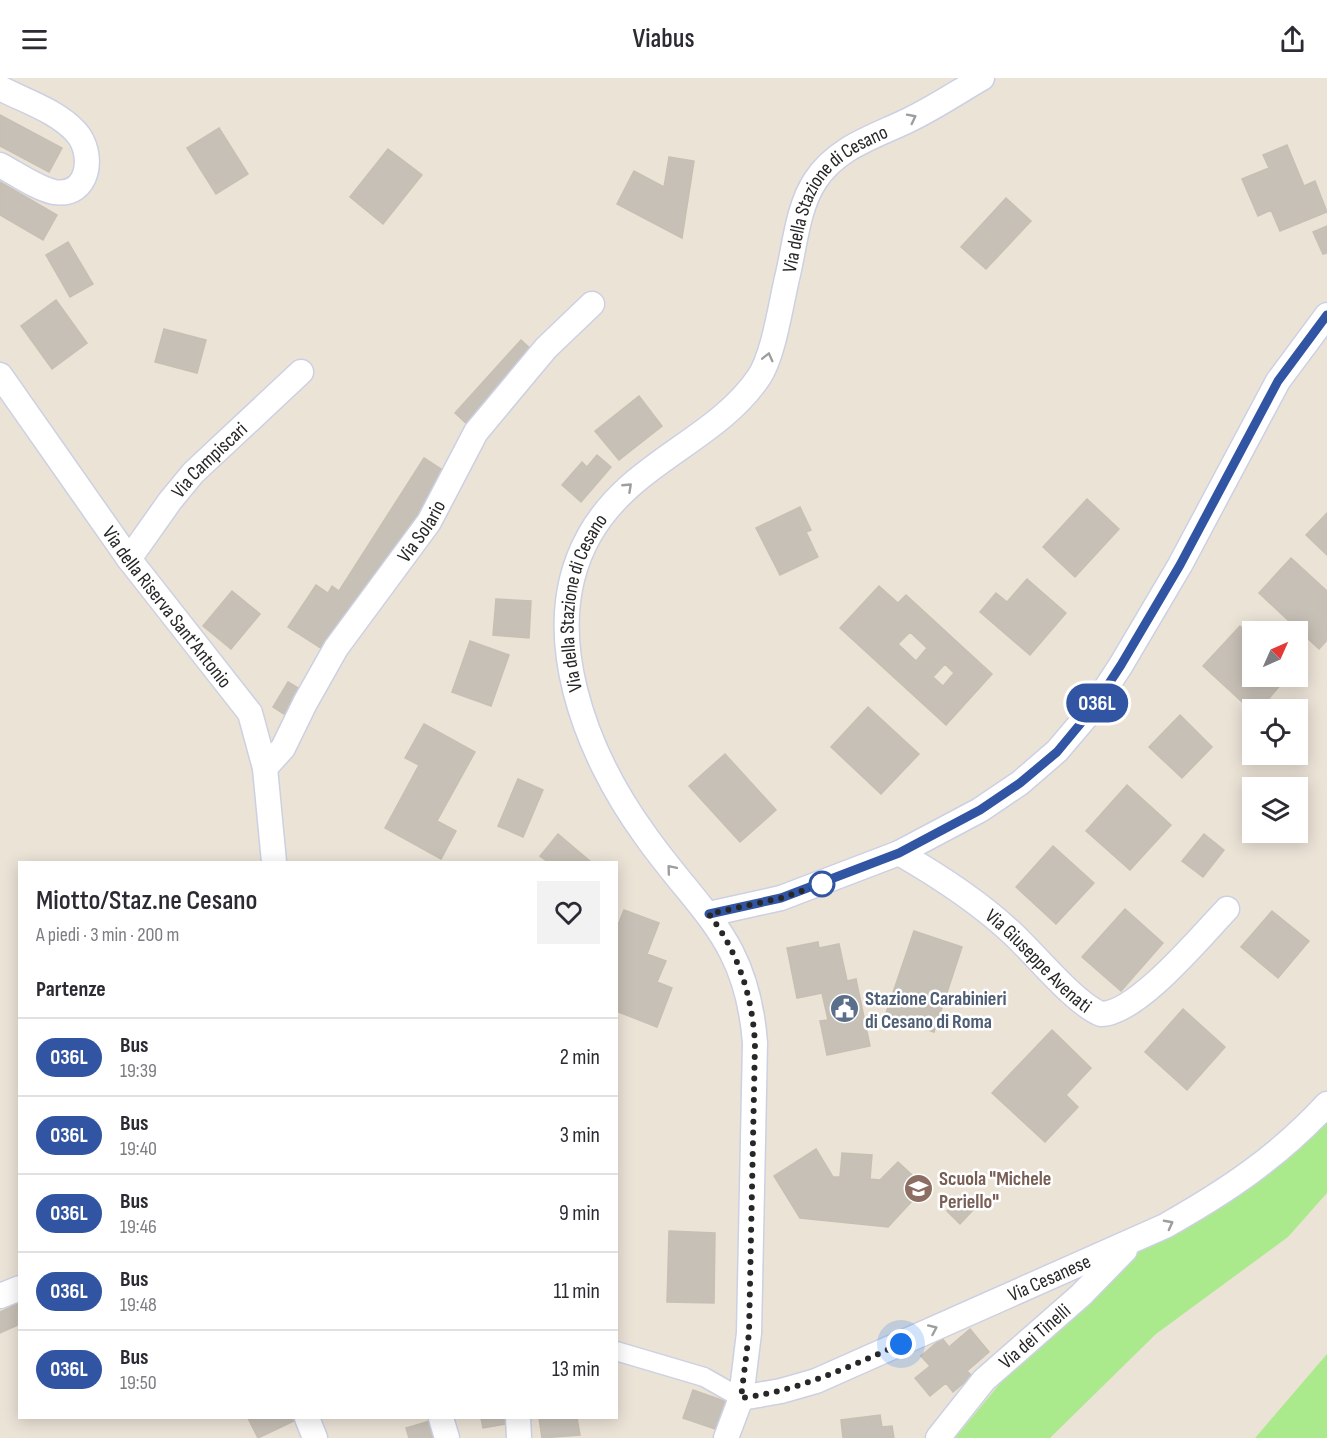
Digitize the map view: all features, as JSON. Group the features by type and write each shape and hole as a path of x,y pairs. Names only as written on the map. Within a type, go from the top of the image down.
{"street":[{"name":"Via della Stazione di Cesano","path":"726,1438 741,1398 749,1333 755,1043 750,1001 740,967 727,940 636,822 616,790 591,737 574,686 568,638 570,594 579,556 600,518 627,487 744,399 765,369 805,202 824,168 847,148 911,119 982,78"},
{"path":"0,88 67,124 82,140 88,159 83,178 75,187 66,192 49,190 0,165"},
{"name":"Via Solario","path":"265,768 283,748 304,703 336,648 429,522 476,432 546,348 592,304"},
{"path":"709,914 781,898 899,853 980,810 1020,783 1075,732 1121,665 1180,565 1278,381 1327,315"},
{"name":"Via Campiscari","path":"129,559 170,501 193,474 301,372"},
{"name":"Via della Riserva Sant'Antonio","path":"0,375 129,559 246,706 256,728 265,768 274,861"},
{"name":"Via Giuseppe Avenati","path":"899,853 970,898 1012,933 1085,1004 1101,1014 1111,1014 1122,1010 1149,988 1227,909"},
{"name":"Via Cesanese","path":"741,1398 816,1382 1136,1240 1218,1196 1268,1161 1327,1104"},
{"name":"Via dei Tinelli","path":"938,1438 984,1380 1082,1295 1136,1240"},
{"path":"0,1296 18,1289"},
{"path":"618,1352 704,1377 741,1398"},
{"path":"441,1419 447,1438"},
{"path":"518,1419 519,1438"}],"green space":[{"path":"1327,1120 1327,1193 1288,1237 1156,1334 1050,1438 955,1438 1021,1358 1088,1302 1142,1248"},
{"path":"1327,1354 1327,1438 1255,1438"}],"building":[{"path":"0,115 62,148 49,172 0,146"},
{"path":"219,128 248,174 216,194 187,148"},
{"path":"1287,145 1304,186 1315,181 1327,212 1280,231 1271,210 1258,216 1242,179 1269,168 1263,155"},
{"path":"388,149 422,175 383,224 350,197"},
{"path":"669,157 694,161 682,238 617,204 634,171 664,187"},
{"path":"0,182 57,215 43,240 0,215"},
{"path":"1006,198 1031,221 986,269 961,247"},
{"path":"1327,226 1327,253 1323,254 1313,232"},
{"path":"68,242 93,284 70,297 46,255"},
{"path":"56,300 87,343 52,369 21,326"},
{"path":"164,329 206,340 197,373 155,362"},
{"path":"521,340 534,352 468,425 455,413"},
{"path":"639,396 662,426 619,460 595,431"},
{"path":"597,455 611,467 581,502 562,485 582,462 587,467"},
{"path":"424,458 447,473 330,654 288,627 316,585 328,593 332,586 339,591"},
{"path":"1087,499 1119,529 1075,577 1043,547"},
{"path":"800,507 811,530 806,532 818,557 780,575 756,528"},
{"path":"1327,513 1327,555 1306,535"},
{"path":"1291,558 1327,591 1327,640 1319,649 1308,639 1308,621 1289,621 1259,593"},
{"path":"1027,579 1066,613 1030,655 980,612 996,593 1007,602"},
{"path":"879,586 898,603 906,595 992,674 946,725 840,628","holes":["910,632 927,648 916,661 898,644","945,664 954,673 943,686 933,677"]},
{"path":"232,591 260,614 231,649 203,626"},
{"path":"496,599 531,601 529,638 493,635"},
{"path":"1240,626 1242,628 1242,687 1279,687 1268,699 1242,699 1242,702 1203,666"},
{"path":"470,641 509,655 491,706 452,692"},
{"path":"288,682 303,691 287,716 273,707"},
{"path":"868,707 919,754 881,794 831,747"},
{"path":"1180,715 1212,747 1182,778 1149,747"},
{"path":"424,724 475,752 437,821 456,831 441,859 385,828 419,765 405,758"},
{"path":"725,754 776,810 740,842 689,786"},
{"path":"518,779 543,790 523,837 498,826"},
{"path":"1127,785 1171,825 1130,870 1086,831"},
{"path":"558,834 590,861 547,861 540,856"},
{"path":"1204,834 1224,850 1203,877 1182,861"},
{"path":"1053,846 1094,883 1056,924 1016,887"},
{"path":"1125,909 1163,943 1121,991 1082,957"},
{"path":"624,910 659,923 647,954 666,961 657,982 672,988 657,1027 618,1012 618,925"},
{"path":"1272,911 1309,941 1278,978 1241,947"},
{"path":"914,931 962,947 934,1032 885,1016"},
{"name":"Stazione Carabinieri di Cesano di Roma","path":"818,942 819,948 839,944 847,981 856,979 870,1046 827,1055 820,1021 828,1020 822,993 797,998 787,948"},
{"path":"1183,1009 1225,1047 1187,1090 1145,1052"},
{"path":"1052,1030 1091,1068 1066,1095 1078,1107 1045,1142 992,1093"},
{"path":"816,1149 833,1177 840,1177 842,1153 872,1155 870,1179 880,1180 898,1162 925,1187 888,1227 800,1218 774,1176"},
{"path":"961,1196 974,1209 960,1224 947,1211"},
{"path":"669,1231 715,1233 714,1303 667,1302"},
{"path":"18,1304 18,1325 0,1333 0,1312"},
{"path":"970,1329 989,1352 967,1371 972,1376 953,1392 946,1383 930,1396 915,1378 930,1366 921,1356 942,1338 949,1347"},
{"path":"693,1390 730,1403 721,1431 683,1418"},
{"path":"880,1415 882,1427 892,1426 894,1438 843,1438 841,1420"},
{"path":"248,1419 293,1419 294,1421 258,1438"},
{"path":"437,1419 442,1438 409,1438 406,1428"},
{"path":"481,1419 510,1419 511,1423 483,1428"},
{"path":"539,1419 577,1419 580,1435 542,1438"}],"bus line":[{"name":"036L","path":"709,914 781,898 899,853 980,810 1020,783 1057,752 1091,711 1121,665 1180,565 1278,381 1327,315"}],"place":[{"name":"Stazione Carabinieri di Cesano di Roma","path":"844,1009"},
{"name":"Scuola \"Michele Periello\"","path":"918,1189"}],"route":[{"path":"822,884 781,898 709,914 720,928 740,967 754,1023 749,1333 741,1398 761,1396 816,1382 901,1344"}]}
